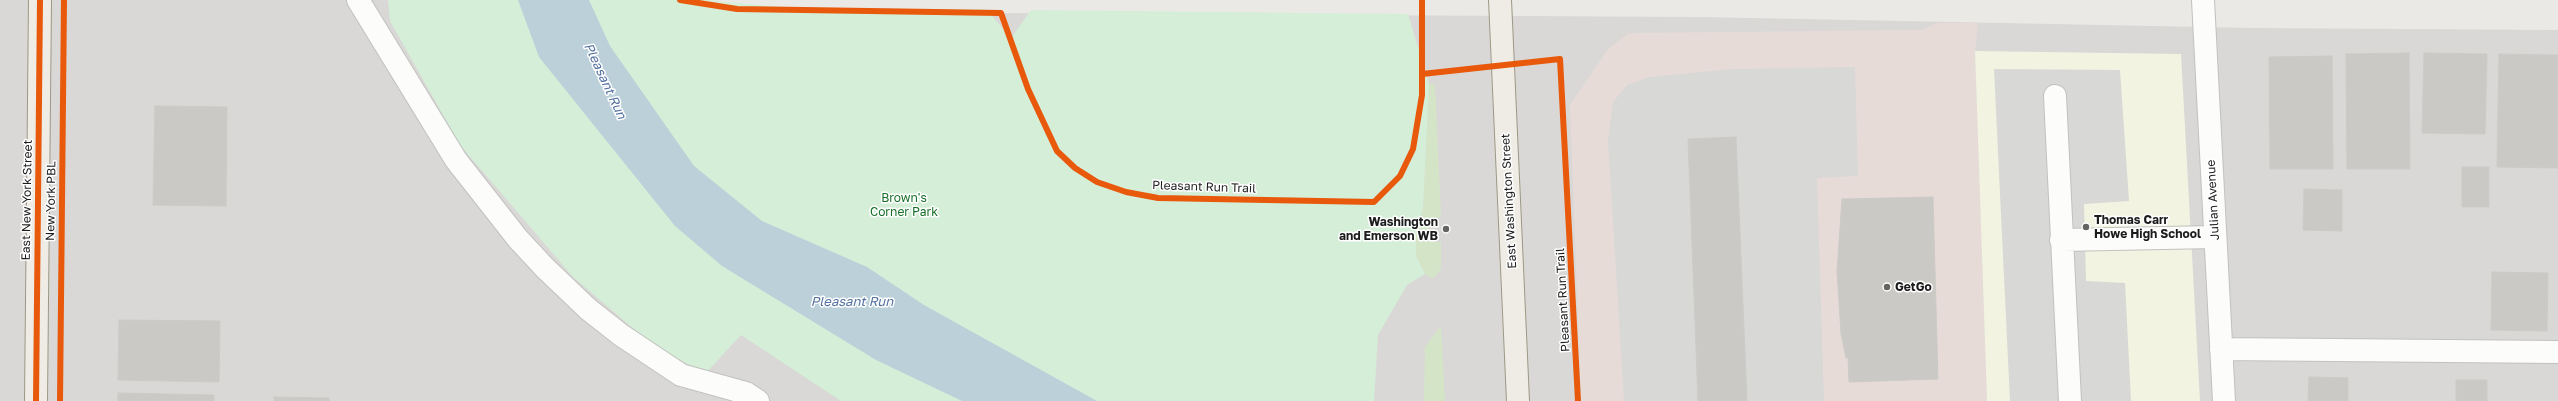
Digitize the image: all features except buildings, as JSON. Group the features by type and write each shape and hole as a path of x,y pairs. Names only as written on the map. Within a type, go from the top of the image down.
{"main road":[{"name":"East New York Street","path":"36,401 40,0"},
{"name":"East Washington Street","path":"1500,0 1518,401"}],"street":[{"path":"358,0 456,160 518,239 545,268 588,309 621,335 681,375 746,393 758,401"},
{"name":"Julian Avenue","path":"2203,0 2224,401"},
{"path":"2055,96 2070,401"},
{"path":"2061,240 2215,237"},
{"path":"2221,348 2558,352"}],"shaded area":[{"path":"0,0 680,0 723,8 982,13 1700,17 2254,28 2558,30 2558,401 0,401"},
{"path":"1936,23 1978,23 1975,52 1987,401 1581,401 1570,105 1608,49 1629,33 1922,30"},
{"name":"Thomas Carr Howe High School","path":"1975,51 2181,54 2200,401 1987,401"},
{"path":"1855,67 1858,176 1817,178 1824,401 1624,401 1608,141 1613,102 1627,85 1649,77 1731,69"},
{"path":"1994,69 2120,70 2129,201 2084,204 2086,281 2125,283 2131,401 2010,401"}],"green space":[{"name":"Brown's Corner Park","path":"388,0 705,0 806,9 986,9 1011,38 1031,10 1408,14 1429,84 1423,208 1416,230 1416,256 1425,274 1407,285 1378,335 1374,401 841,401 741,335 705,374 649,342 573,277 460,145 390,21"},
{"path":"1429,84 1435,84 1441,217 1429,219 1430,242 1441,242 1441,269 1433,279 1425,274 1416,256 1416,230 1423,208"},
{"path":"1441,326 1445,401 1424,401 1425,347"}],"water":[{"name":"Pleasant Run","path":"518,0 589,0 610,46 694,166 762,221 867,267 924,305 1097,401 962,401 876,360 722,266 675,226 539,57"}],"cycle path":[{"name":"New York PBL","path":"36,401 40,0"},
{"name":"New York PBL","path":"60,401 64,0"},
{"name":"Pleasant Run Trail","path":"680,0 737,9 1001,13 1028,89 1057,151 1075,168 1097,182 1126,192 1158,198 1374,202 1400,176 1413,149 1422,95 1422,0"},
{"name":"Pleasant Run Trail","path":"1422,74 1560,59 1578,401"}],"place":[{"name":"Thomas Carr Howe High School","path":"2086,227"},
{"name":"Washington and Emerson WB","path":"1446,229"},
{"name":"GetGo","path":"1887,287"}]}
